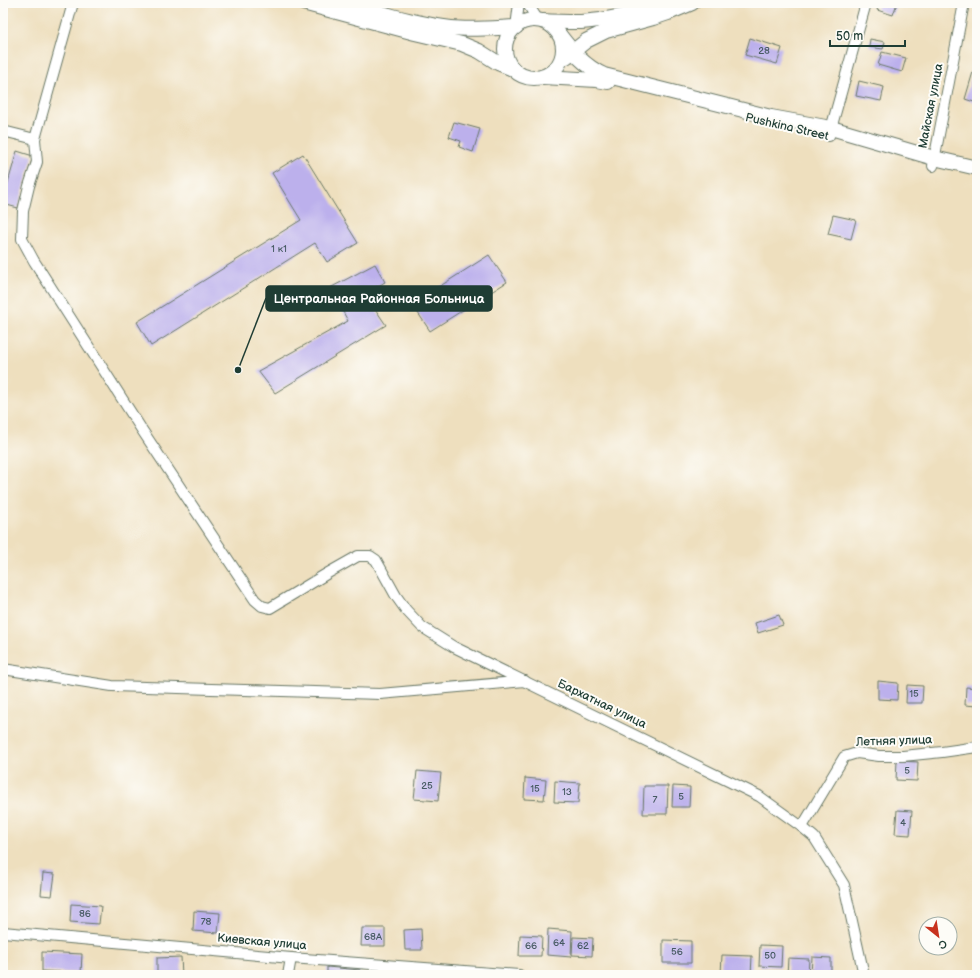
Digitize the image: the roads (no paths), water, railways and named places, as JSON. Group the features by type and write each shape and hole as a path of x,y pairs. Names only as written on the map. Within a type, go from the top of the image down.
{"main road":[{"path":"304,3 417,28 437,26 480,29 516,27"},
{"path":"345,3 462,44 479,51 498,63 513,69"},
{"path":"667,3 638,13 582,22 526,22 516,27 506,43 509,64 518,74 534,78 543,77 555,69 560,63 592,37 692,3"},
{"path":"540,21 554,28 573,52 596,75"},
{"path":"559,34 563,48 560,63"},
{"path":"592,37 586,47 585,55 588,63 596,75"},
{"name":"Pushkina Street","path":"543,77 596,75 768,125 830,132 977,176"},
{"path":"934,162 977,168"}],"street":[{"path":"3,131 35,139 73,3"},
{"path":"516,27 519,3"},
{"path":"527,3 540,21"},
{"path":"830,132 866,3"},
{"name":"Майская улица","path":"934,162 964,3"},
{"name":"Бархатная улица","path":"35,139 37,162 23,211 22,238 34,261 254,600 262,606 270,608 358,556 370,556 376,560 396,596 406,610 422,627 454,647 759,796 814,837 844,886 864,975"},
{"path":"3,669 112,686 380,694 525,681"},
{"name":"Летняя улица","path":"802,827 844,758 857,753 879,756 903,756 977,747"},
{"name":"Киевская улица","path":"3,932 291,958 519,975"},
{"path":"288,975 291,958"}],"place":[{"name":"Центральная Районная Больница","path":"238,370"}]}
